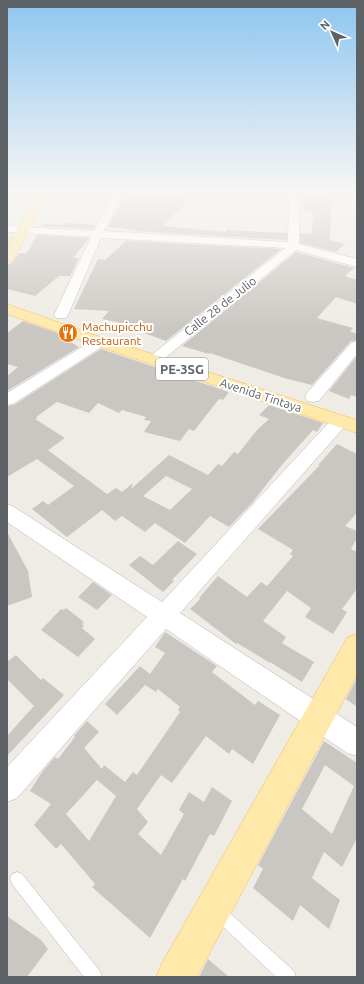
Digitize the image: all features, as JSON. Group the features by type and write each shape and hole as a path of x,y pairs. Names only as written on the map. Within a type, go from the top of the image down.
{"main road":[{"path":"7,258 19,239"},
{"name":"Avenida Tintaya","path":"7,298 61,315 159,354 351,420"},
{"name":"Avenida Tintaya","path":"7,309 100,342 159,354 313,397 351,420"},
{"path":"176,977 357,647"}],"street":[{"path":"61,315 95,239"},
{"path":"187,239 293,246 357,263"},
{"path":"293,239 293,246"},
{"name":"Calle 28 de Julio","path":"159,354 288,252 293,246"},
{"path":"7,400 100,342"},
{"path":"313,397 357,345"},
{"path":"7,788 163,615 351,420"},
{"path":"7,512 357,743"}],"lane":[{"path":"17,880 94,977"},
{"path":"214,908 288,977"}],"building":[{"path":"35,239 88,239 73,258 79,258 70,276 59,276 35,296 7,289 7,265 13,262 19,253 27,253"},
{"path":"300,239 330,239 345,244 336,252 300,243"},
{"path":"126,241 281,249 166,341 125,326 126,324 102,319 109,311 74,309 98,259 105,260"},
{"path":"296,252 354,268 345,276 357,280 357,304 336,297 317,318 353,328 350,331 357,334 357,340 351,341 312,385 284,378 210,353 209,354 182,346"},
{"path":"23,321 71,338 68,341 79,347 7,391 7,376 18,367 7,364 7,333"},
{"path":"101,349 229,392 223,400 219,399 194,431 189,429 180,441 144,432 151,421 144,420 146,417 122,410 119,413 98,403 89,413 57,402 36,417 38,418 35,419 65,438 48,450 107,494 116,488 122,492 133,483 131,489 169,455 208,475 218,464 222,466 234,452 238,454 257,430 269,419 259,415 269,405 323,423 317,432 313,430 281,466 252,503 229,527 210,516 185,543 155,523 145,532 122,516 115,521 102,510 67,537 32,509 43,501 48,505 74,486 37,459 7,477 7,406 14,405","holes":["166,476 192,489 170,510 143,496"]},
{"path":"357,356 357,397 351,395 349,399 329,391"},
{"path":"337,444 357,454 357,513 345,526 357,531 357,538 351,549 357,552 357,589 342,609 347,612 333,634 305,617 311,608 287,591 263,621 286,637 282,643 314,662 302,682 237,643 236,644 190,609 218,576 247,597 261,582 267,586 293,556 290,554 293,550 258,529 320,465 318,465"},
{"path":"7,532 28,571 32,597 7,606"},
{"path":"178,541 197,554 172,580 174,581 163,592 129,565 140,556 153,565"},
{"path":"93,582 112,595 97,610 78,597"},
{"path":"66,608 84,622 82,624 84,626 82,628 95,639 78,657 41,630 61,609 63,610"},
{"path":"165,632 217,666 212,672 255,705 258,701 280,715 253,764 232,749 229,754 206,736 172,783 161,775 137,809 148,822 138,834 161,855 184,814 179,810 189,792 204,802 212,787 232,801 214,836 210,834 185,881 183,879 150,938 92,887 95,884 61,844 56,849 34,825 51,804 30,791 42,772 55,757 58,759 75,737 74,736 87,721 99,732 84,748 102,769 104,765 125,782 133,772 137,775 180,712 178,710 180,707 158,689 156,692 145,685 117,715 105,704 140,666 150,674 165,653 155,647","holes":["97,780 116,796 89,841 66,814"]},
{"path":"16,655 41,680 43,678 64,695 7,756 7,736 34,706 7,679 7,662"},
{"path":"357,678 357,707 346,699"},
{"path":"324,741 357,763 357,838 342,867 324,852 312,878 340,900 329,929 300,905 293,921 253,888 263,869 258,865","holes":["325,765 354,786 332,834 302,809"]},
{"path":"7,916 41,940 48,949 27,977 7,977"},
{"path":"208,959 229,977 199,977"}],"place":[{"name":"Machupicchu Restaurant","path":"68,333"}]}
